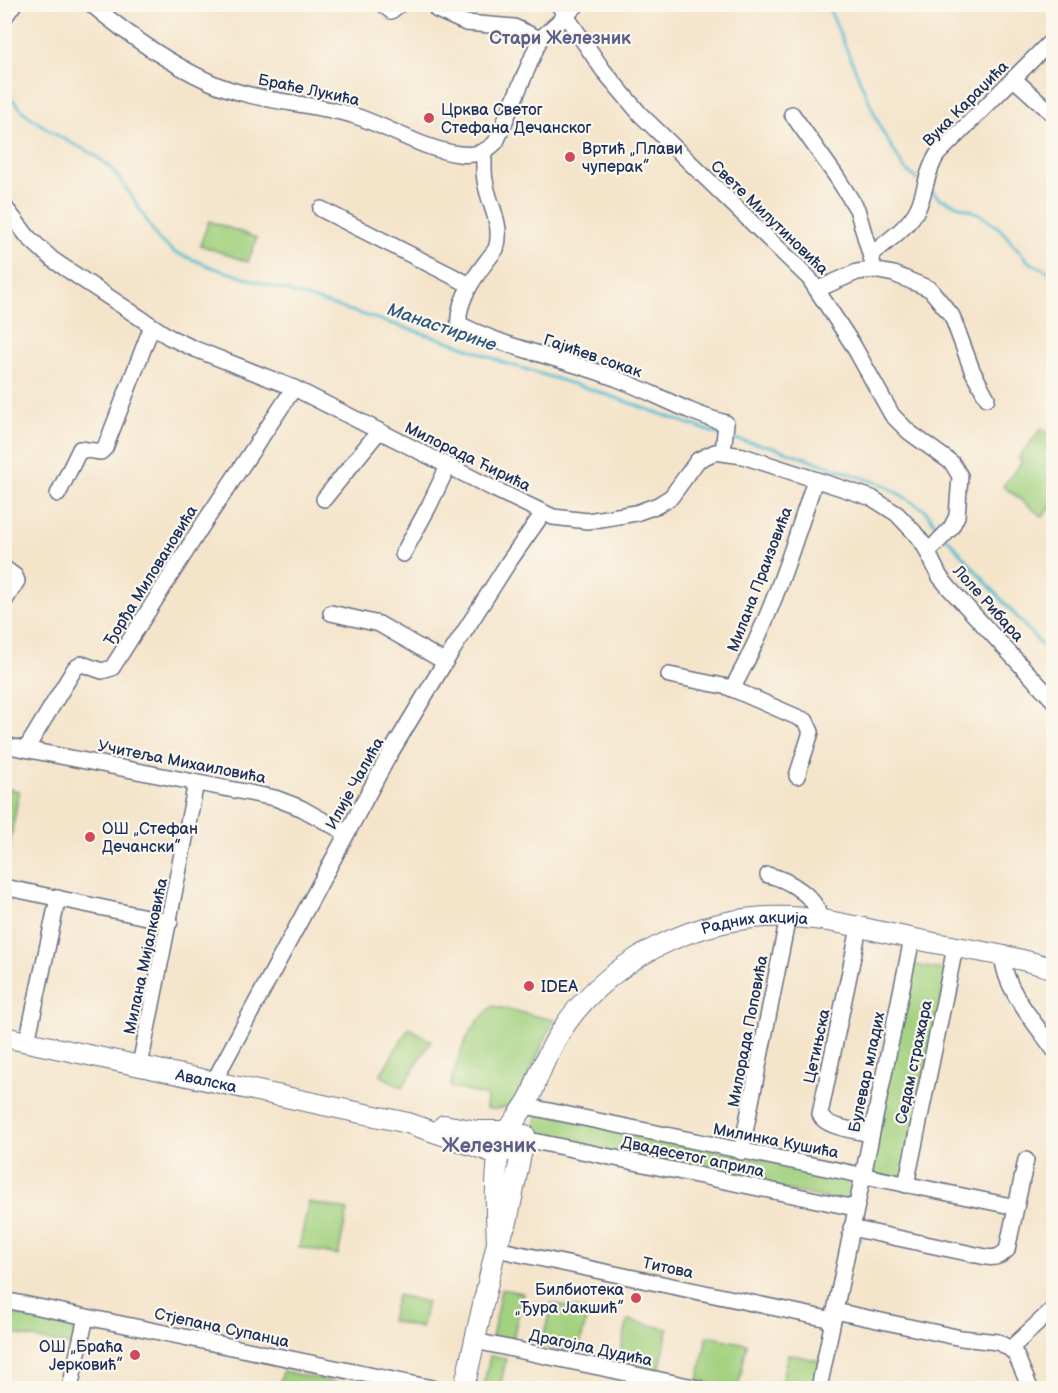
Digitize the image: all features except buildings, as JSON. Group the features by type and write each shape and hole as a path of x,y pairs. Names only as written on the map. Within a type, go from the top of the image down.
{"main road":[{"name":"Радних акција","path":"464,1389 497,1246 507,1222 518,1138 530,1103 559,1036 587,1000 615,973 663,943 696,930 736,920 788,917 819,920 1053,969"},
{"name":"Авалска","path":"4,1037 408,1123 484,1150 500,1152"},
{"name":"Авалска","path":"408,1123 435,1123 518,1138"},
{"path":"500,1152 517,1147 518,1138"},
{"path":"458,1140 479,1156 487,1166 496,1200"},
{"name":"Радних акција","path":"497,1246 496,1200 500,1152"}],"street":[{"path":"4,18 14,4"},
{"name":"Браће Лукића","path":"92,4 146,46 212,83 242,93 352,116 426,145 457,154 470,155 483,152"},
{"path":"382,4 391,11 400,4"},
{"path":"483,152 496,142 540,39 562,10 578,4"},
{"path":"437,10 466,23 514,27 540,39"},
{"name":"Свете Милутиновића","path":"562,10 603,70 640,114 795,263 818,289 853,345 892,415 909,432 952,463 960,476 957,516 951,528 928,552"},
{"name":"Вука Караџића","path":"872,263 919,205 928,172 937,155 1053,38"},
{"path":"1014,79 1053,115"},
{"path":"792,114 836,176 856,209 872,263 923,285 936,294 952,316 972,370 987,398"},
{"name":"Гајићев сокак","path":"483,152 485,181 495,215 498,243 470,285 459,317 459,324 531,352 619,380 681,408 726,423 724,448"},
{"name":"Милорада Ћирића","path":"4,206 36,246 77,277 182,344 294,388 543,513 564,519 588,521 651,508 671,497 698,460 706,454 724,448"},
{"path":"321,209 470,285"},
{"path":"818,289 872,263"},
{"path":"58,494 80,449 96,453 105,448 152,326"},
{"name":"Ђорђа Миловановића","path":"26,749 75,668 81,664 102,671 112,668 202,526 294,388"},
{"path":"324,499 380,431"},
{"path":"724,448 872,498 886,506 907,524 928,552"},
{"path":"403,554 448,466"},
{"name":"Милана Праизовића","path":"732,689 758,638 777,591 815,480"},
{"name":"Илије Чалића","path":"214,1081 388,757 445,662 543,513"},
{"name":"Лоле Рибара","path":"928,552 936,570 950,589 1053,701"},
{"path":"4,602 16,581 9,571"},
{"path":"331,613 378,624 445,662"},
{"path":"669,675 732,689 808,723 811,732 797,776"},
{"name":"Учитеља Михаиловића","path":"4,745 287,802 346,833"},
{"name":"Милана Мијалковића","path":"140,1065 196,783"},
{"path":"768,875 787,881 806,896 818,910 819,920"},
{"path":"4,887 170,922"},
{"path":"27,1042 58,898"},
{"name":"Милорада Поповића","path":"741,1152 788,917"},
{"name":"Цетињска","path":"859,928 820,1118 826,1123 871,1134"},
{"name":"Булевар младих","path":"819,1389 912,939"},
{"name":"Седам стражара","path":"906,1185 955,948"},
{"path":"1003,958 1011,986 1053,1050"},
{"name":"Милинка Кушића","path":"530,1103 741,1152 1016,1207"},
{"name":"Двадесетог априла","path":"518,1138 855,1208"},
{"path":"851,1228 993,1258 999,1256 1006,1250 1026,1160"},
{"name":"Титова","path":"497,1246 834,1316 994,1341 1010,1349"},
{"name":"Стјепана Супанца","path":"4,1300 432,1389"},
{"path":"1030,1389 1020,1362 1010,1349 1053,1308"},
{"path":"70,1389 86,1317"},
{"name":"Драгојла Дудића","path":"475,1341 698,1389"}],"green space":[{"path":"209,221 257,238 248,262 200,245"},
{"path":"1042,428 1054,437 1053,504 1043,517 1003,486 1022,462 1018,458"},
{"path":"5,788 19,791 8,856 4,856"},
{"path":"910,964 948,971 904,1181 869,1175"},
{"path":"493,1006 554,1020 517,1100 498,1109 486,1108 487,1096 450,1087 465,1042 476,1024"},
{"path":"409,1028 431,1041 402,1088 380,1075"},
{"path":"538,1112 856,1179 850,1203 533,1138"},
{"path":"309,1202 348,1210 338,1255 299,1247"},
{"path":"501,1289 523,1293 511,1348 491,1344"},
{"path":"397,1295 427,1302 421,1328 391,1321"},
{"path":"552,1303 588,1311 578,1354 541,1346"},
{"path":"5,1312 80,1327 75,1347 5,1332"},
{"path":"628,1320 668,1329 659,1372 618,1363"},
{"path":"707,1336 747,1344 738,1388 698,1381"},
{"path":"788,1354 821,1361 815,1388 780,1388"},
{"path":"490,1356 506,1359 500,1388 483,1388"},
{"path":"283,1371 361,1388 278,1388"}],"waterway":[{"path":"827,4 882,131 905,169 921,183"},
{"name":"Манастирине","path":"4,91 27,115 58,136 95,155 112,169 158,239 174,252 214,268 460,345 502,362 599,392 720,435"},
{"path":"929,189 939,198 980,214 1000,229 1029,262 1054,274"},
{"name":"Манастирине","path":"729,438 773,447 884,485 924,509 941,531"},
{"name":"Манастирине","path":"947,538 1054,659"}],"place":[{"name":"Црква Светог Стефана Дечанског","path":"429,118"},
{"name":"Вртић „Плави чуперак”","path":"570,157"},
{"name":"ОШ „Стефан Дечански”","path":"90,837"},
{"name":"IDEA","path":"529,986"},
{"name":"Билбиотека „Ђура Јакшић”","path":"636,1298"},
{"name":"ОШ „Браћа Јерковић”","path":"135,1355"}],"district":[{"name":"Стари Железник","path":"560,38"},
{"name":"Железник","path":"489,1145"}]}
